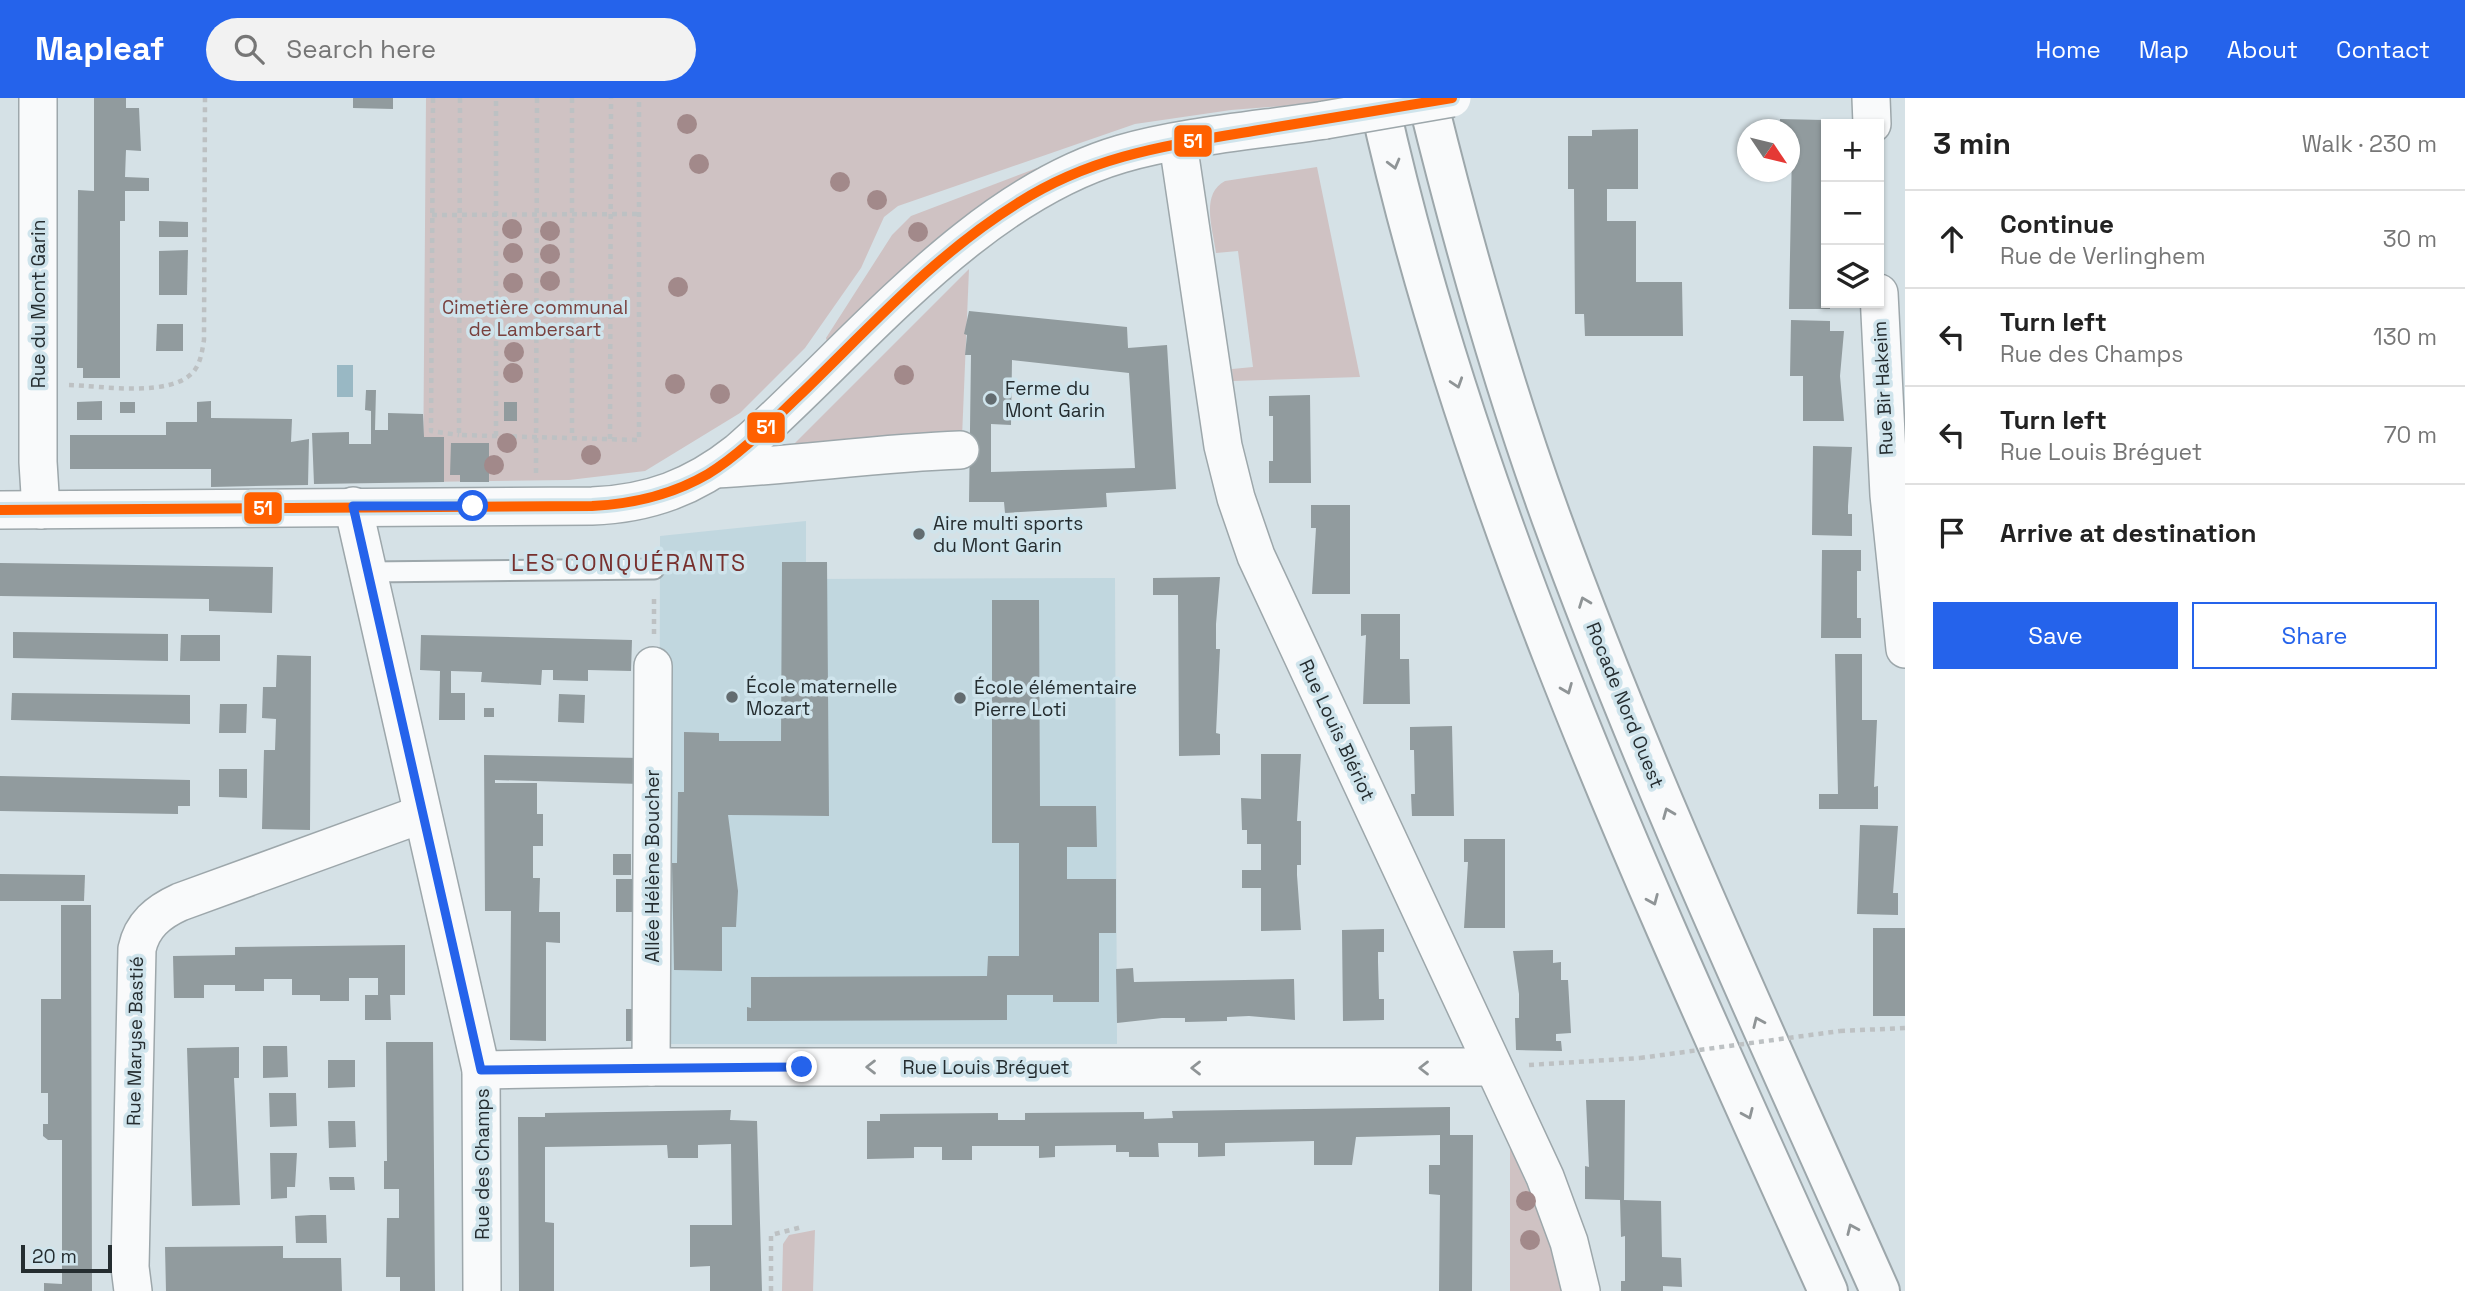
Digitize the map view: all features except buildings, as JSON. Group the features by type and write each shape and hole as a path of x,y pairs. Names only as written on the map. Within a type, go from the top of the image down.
{"highway":[{"path":"1378,98 1441,331 1521,576 1677,956 1828,1291"},
{"name":"Rocade Nord Ouest","path":"1427,98 1471,272 1551,517 1619,696 1755,1016 1880,1291"}],"street":[{"name":"Rue du Mont Garin","path":"38,98 41,510"},
{"path":"0,510 610,506 640,502 688,485 715,469 754,438 930,271 993,220 1032,195 1119,155 1452,98"},
{"path":"1871,98 1872,119"},
{"name":"Rue Louis Blériot","path":"1178,143 1221,433 1236,498 1256,556 1558,1210 1581,1291"},
{"name":"Rue Bir Hakeim","path":"1881,308 1896,451 1905,649"},
{"path":"715,469 799,465 881,453 960,450"},
{"name":"Rue des Champs","path":"353,506 481,1070 482,1291"},
{"name":"Allée Hélène Boucher","path":"652,1067 653,666"},
{"name":"Rue Maryse Bastié","path":"133,1291 132,1184 137,949 140,936 157,915 180,902 422,814"},
{"name":"Rue Louis Bréguet","path":"481,1070 652,1067 1492,1068"}],"lane":[{"path":"368,572 654,569"}],"path":[{"path":"38,384 168,387 195,370 204,340 205,98"},
{"path":"433,98 431,431 459,435 639,440 639,98"},
{"path":"459,435 460,98"},
{"path":"496,98 496,436"},
{"path":"536,506 537,98"},
{"path":"572,98 572,438"},
{"path":"610,439 611,98"},
{"path":"432,215 639,214"},
{"path":"1492,1068 1640,1058 1840,1031 1905,1028"},
{"path":"771,1291 772,1235 802,1227"}],"shaded area":[{"path":"337,365 353,365 353,397 337,397"},
{"name":"École élémentaire Pierre Loti","path":"806,521 806,579 1115,578 1117,1044 659,1044 660,536"}],"green space":[{"name":"Cimetière communal de Lambersart","path":"426,98 1334,98 1335,102 1231,110 1135,124 898,206 884,217 861,268 805,348 740,413 645,471 569,480 423,482"},
{"path":"1317,167 1360,377 1233,381 1232,369 1253,367 1238,251 1216,253 1210,213 1213,194 1225,181"},
{"path":"1037,168 1040,171 989,199 941,236 827,342 826,338 892,235 911,216"},
{"path":"969,269 962,437 782,456"},
{"path":"1510,1146 1554,1249 1565,1291 1510,1291"},
{"path":"815,1230 813,1291 782,1291 783,1244 789,1235"}],"transit line":[{"name":"51","path":"0,510 592,506 652,497 680,488 708,474 734,456 933,267 988,223 1047,186 1105,162 1164,147 1452,98"}],"place":[{"name":"Ferme du Mont Garin","path":"991,399"},
{"name":"Aire multi sports du Mont Garin","path":"919,534"},
{"name":"École maternelle Mozart","path":"732,697"},
{"name":"École élémentaire Pierre Loti","path":"960,698"}],"district":[{"name":"LES CONQUÉRANTS","path":"629,563"}],"route":[{"path":"473,506 353,506 481,1070 802,1067"}]}
